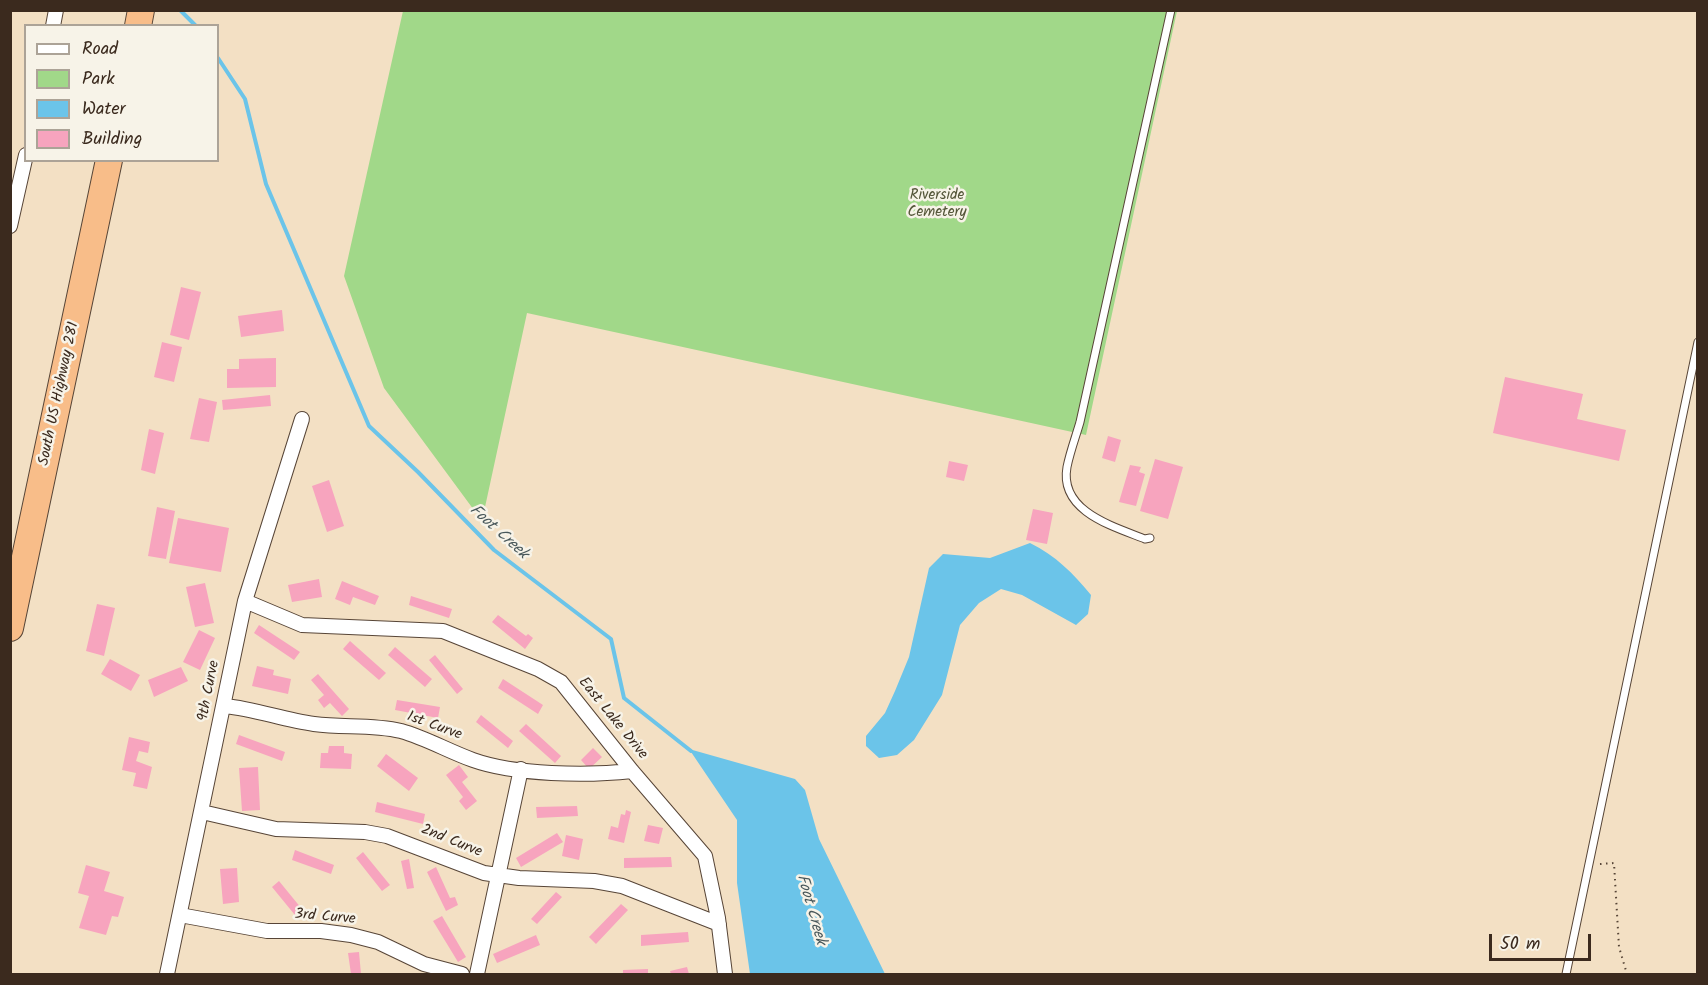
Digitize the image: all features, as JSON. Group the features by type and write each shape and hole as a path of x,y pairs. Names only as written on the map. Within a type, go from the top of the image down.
{"highway":[{"name":"South US Highway 281","path":"10,628 109,162"}],"street":[{"path":"10,226 24,162"},
{"name":"9th Curve","path":"167,975 225,706 244,601 302,419"},
{"name":"East Lake Drive","path":"244,601 302,625 443,631 538,669 561,682 632,771 705,856 718,924 724,975"},
{"name":"1st Curve","path":"225,706 315,724 400,731 437,743 472,760 521,770 589,774 632,771"},
{"path":"477,975 521,770"},
{"name":"2nd Curve","path":"202,812 276,829 365,832 387,836 466,868 499,875 594,881 622,886 718,924"},
{"name":"3rd Curve","path":"180,915 267,931 321,931 351,935 378,942 424,964 462,975"}],"lane":[{"path":"1150,538 1144,539 1111,526 1074,502 1068,486 1067,468 1080,422 1171,10"},
{"path":"1566,975 1698,342"}],"path":[{"path":"1588,865 1614,863 1619,947 1627,975"}],"green space":[{"name":"Riverside Cemetery","path":"403,11 1177,11 1086,435 527,313 482,521 384,388 344,276"}],"water":[{"path":"1030,543 1048,554 1078,579 1091,595 1088,614 1076,625 1022,595 1001,589 979,603 960,625 942,695 914,740 897,755 879,758 866,746 866,736 885,713 909,657 929,568 943,554 990,558"},
{"path":"689,749 795,779 805,790 819,839 885,974 750,974 737,883 737,820"}],"building":[{"path":"181,287 201,292 189,340 170,335"},
{"path":"282,310 284,331 241,337 238,316"},
{"path":"162,342 182,347 174,382 154,377"},
{"path":"276,358 276,387 227,388 227,369 239,369 239,359"},
{"path":"1505,377 1583,394 1577,419 1626,430 1619,461 1493,433"},
{"path":"270,395 271,406 223,410 222,400"},
{"path":"199,398 217,402 209,442 190,439"},
{"path":"149,429 164,433 155,474 141,470"},
{"path":"1108,436 1121,440 1115,462 1102,458"},
{"path":"1155,459 1183,467 1168,519 1140,511"},
{"path":"949,461 968,465 964,481 946,477"},
{"path":"1130,465 1141,467 1139,472 1145,474 1136,506 1119,502"},
{"path":"329,480 344,526 327,532 312,486"},
{"path":"157,507 175,511 166,559 148,556"},
{"path":"1033,509 1053,513 1047,544 1026,540"},
{"path":"178,518 229,528 221,572 169,563"},
{"path":"319,579 322,597 292,602 288,585"},
{"path":"342,581 379,596 375,605 353,597 350,605 335,599"},
{"path":"205,583 214,623 195,627 186,587"},
{"path":"411,596 452,609 449,618 409,605"},
{"path":"97,604 115,608 104,656 86,651"},
{"path":"498,615 526,636 528,634 533,638 525,649 492,622"},
{"path":"259,625 300,652 294,660 254,633"},
{"path":"199,630 215,638 200,670 183,662"},
{"path":"350,641 386,673 379,680 343,649"},
{"path":"395,647 432,679 425,687 388,655"},
{"path":"435,655 463,689 457,694 429,660"},
{"path":"110,659 140,675 131,691 101,674"},
{"path":"257,666 274,670 273,675 291,679 288,694 252,686"},
{"path":"181,667 188,681 154,697 148,680"},
{"path":"318,674 349,709 342,716 330,703 324,708 318,700 324,695 311,680"},
{"path":"503,679 543,705 538,714 498,688"},
{"path":"397,700 440,707 438,718 395,710"},
{"path":"481,715 513,741 508,748 476,722"},
{"path":"526,724 561,756 555,763 519,731"},
{"path":"239,735 285,752 282,761 236,744"},
{"path":"129,737 150,742 148,753 139,751 136,761 152,767 147,789 133,786 136,773 122,770"},
{"path":"329,746 344,746 344,753 352,754 351,769 320,768 321,753 328,753"},
{"path":"593,748 602,757 589,769 581,760"},
{"path":"386,754 418,778 409,791 377,766"},
{"path":"459,765 468,777 462,782 477,801 466,810 459,801 463,797 446,775"},
{"path":"258,767 260,810 242,811 239,768"},
{"path":"377,802 425,814 423,824 375,812"},
{"path":"577,806 578,816 537,818 536,807"},
{"path":"626,810 631,812 624,843 608,839 611,826 618,828 621,814 625,815"},
{"path":"648,825 663,828 659,844 644,841"},
{"path":"557,833 563,842 521,867 516,858"},
{"path":"566,835 583,839 579,860 562,856"},
{"path":"295,850 334,865 331,874 292,860"},
{"path":"363,852 390,885 382,891 356,858"},
{"path":"671,857 672,867 624,868 624,858"},
{"path":"409,859 414,888 407,889 401,861"},
{"path":"86,865 110,872 104,891 124,897 118,917 112,916 106,935 79,928 89,896 78,893"},
{"path":"436,867 450,898 455,897 458,905 446,911 427,872"},
{"path":"237,868 239,902 223,904 220,869"},
{"path":"279,881 306,914 299,920 272,887"},
{"path":"556,892 562,897 537,924 531,919"},
{"path":"621,904 628,910 596,944 589,937"},
{"path":"442,916 466,957 458,962 433,921"},
{"path":"688,932 689,942 641,946 641,935"},
{"path":"536,935 540,945 497,963 493,954"},
{"path":"359,952 361,974 351,974 348,953"},
{"path":"687,967 689,974 671,974 670,971"},
{"path":"648,969 648,974 623,974 623,970"}],"waterway":[{"name":"Foot Creek","path":"180,10 194,24"},
{"name":"Foot Creek","path":"219,60 245,99 266,184 369,426 418,472 494,550 611,639 624,698 691,751"}]}
